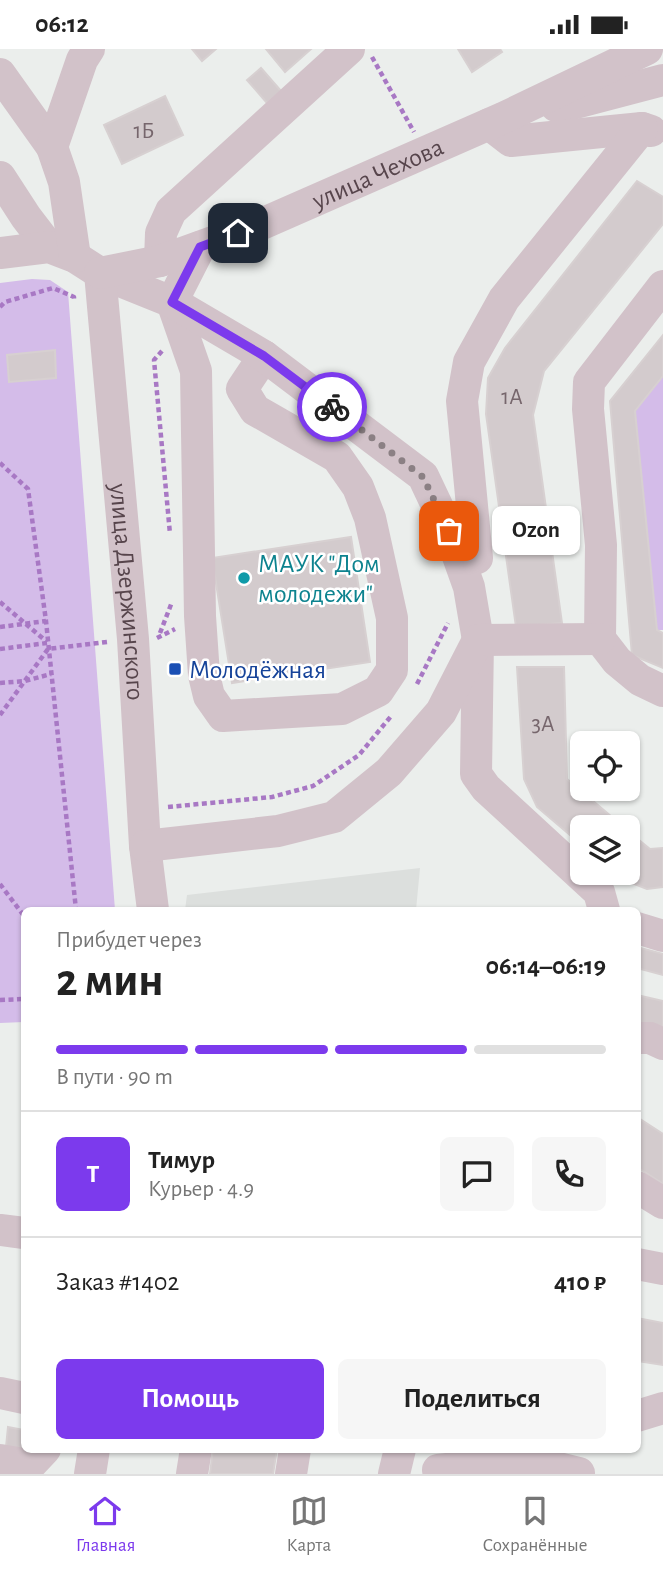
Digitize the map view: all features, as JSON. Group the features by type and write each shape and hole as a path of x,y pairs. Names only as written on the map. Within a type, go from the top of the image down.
{"street":[{"path":"52,147 82,60 89,49"},
{"path":"160,261 161,233 171,211 349,49"},
{"path":"416,135 527,92 616,49"},
{"name":"улица Чехова","path":"0,253 75,259 160,261 257,226 489,124 647,49"},
{"name":"улица Дзержинского","path":"0,74 52,147 64,182 160,804 145,846 153,907"},
{"path":"543,99 559,107 663,80"},
{"path":"489,124 511,141 652,131"},
{"path":"477,558 462,401 469,362 505,299 652,131"},
{"path":"0,177 26,218 75,259 172,302 264,356 423,477 449,531 468,587 478,640 476,774 486,788 599,892 603,907"},
{"path":"193,363 242,389 255,410 337,457 358,487 370,519 392,618 392,670 378,691 342,709 223,716 209,696 204,675 200,616 193,363 172,302 200,247"},
{"path":"663,286 589,382 588,409 601,545 600,639 617,661 640,680 663,691"},
{"path":"242,389 264,356"},
{"path":"478,640 600,639"},
{"path":"145,846 278,831 334,817 389,772 441,712 478,640"},
{"path":"641,929 663,936"},
{"path":"641,1038 650,1038 663,1044"},
{"path":"641,1189 663,1203"},
{"path":"0,1230 21,1233"},
{"path":"641,1265 663,1269"},
{"path":"0,1393 21,1397"},
{"path":"641,1415 663,1408"},
{"path":"0,1460 30,1465 41,1453"},
{"path":"90,1474 93,1453"},
{"path":"192,1474 196,1453"},
{"path":"290,1474 294,1453"},
{"path":"394,1474 399,1453"},
{"path":"438,1470 526,1460 583,1465"}],"path":[{"path":"368,49 416,135"},
{"path":"0,307 5,302 53,288 74,297 75,308"},
{"path":"170,538 154,360 167,346 193,363"},
{"path":"0,463 28,489 46,621 76,907"},
{"path":"159,651 158,638 175,592"},
{"path":"0,602 48,646"},
{"path":"0,627 46,621"},
{"path":"413,690 450,621"},
{"path":"103,629 106,656"},
{"path":"0,649 104,643"},
{"path":"0,715 48,646"},
{"path":"0,683 25,681 51,674"},
{"path":"160,804 272,797 313,786 359,755 398,709"},
{"path":"0,884 21,912"},
{"path":"0,1000 21,999"}],"shaded area":[{"path":"50,280 68,292 115,907 21,907 21,1022 0,1023 0,283"},
{"path":"663,376 663,630 657,630 635,411"},
{"path":"420,868 416,907 185,907 187,895"}],"building":[{"path":"192,49 216,49 202,61"},
{"path":"266,49 311,49 285,72"},
{"path":"458,49 500,49 502,52 472,72"},
{"path":"261,68 281,91 267,103 247,80"},
{"path":"165,96 183,135 122,164 104,125"},
{"path":"637,181 663,197 663,224 544,371 533,415 562,623 516,627 486,414 488,378 505,348"},
{"path":"663,335 663,376 635,411 657,630 663,633 663,668 632,655 610,401"},
{"path":"55,350 56,378 9,382 7,355"},
{"path":"351,537 370,662 232,683 212,558"},
{"path":"517,667 564,667 570,801 593,801 610,815 570,815 570,835 537,807 524,779"},
{"path":"640,841 650,849 663,848 663,887 647,889 637,885 640,885"},
{"path":"641,948 663,954 663,975 641,969"},
{"path":"641,996 663,1001 663,1040 641,1033"},
{"path":"641,1120 663,1134 663,1184 641,1170"},
{"path":"641,1319 663,1323 663,1365 641,1362"},
{"path":"8,1427 21,1429 21,1449 6,1447"},
{"path":"213,1453 276,1453 273,1474 210,1474"}],"way so far":[{"path":"332,407 423,477 449,531"}],"place":[{"name":"Ozon","path":"449,531"},
{"name":"МАУК \"Дом молодежи\"","path":"244,578"},
{"name":"Молодёжная","path":"175,669"}],"route":[{"path":"238,233 200,247 172,302 264,356 332,407"}]}
